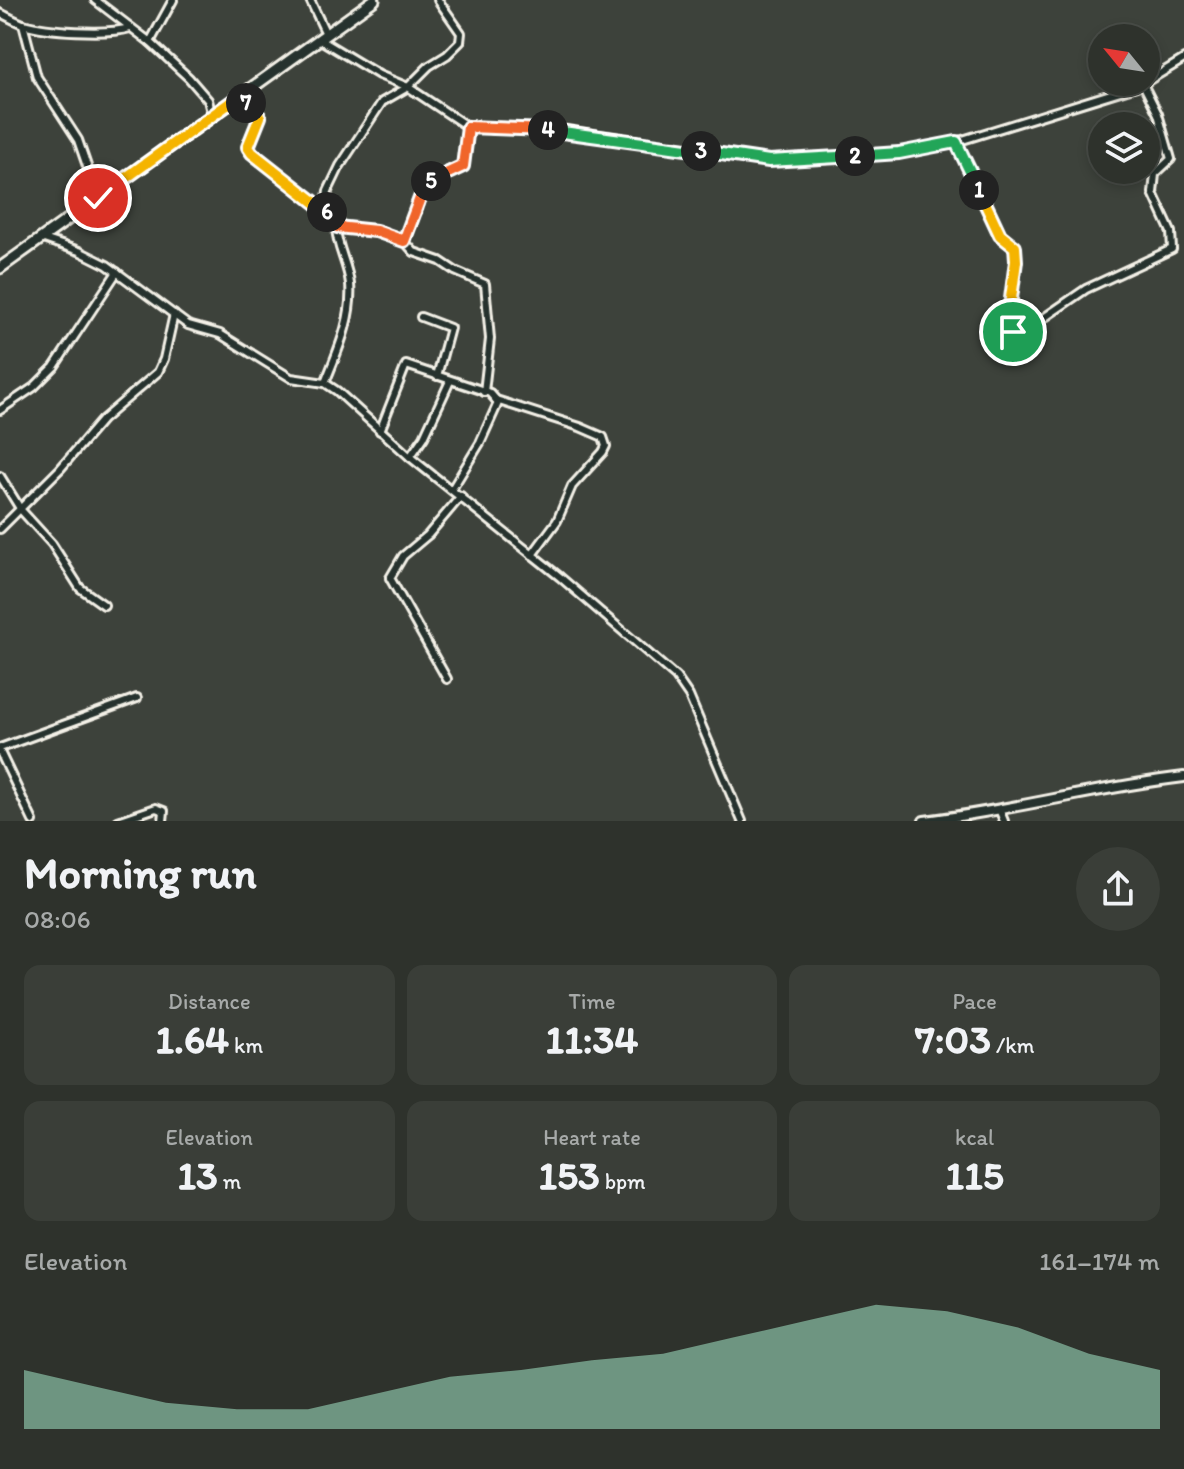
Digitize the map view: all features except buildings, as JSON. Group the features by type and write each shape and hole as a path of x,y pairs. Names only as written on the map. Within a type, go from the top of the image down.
{"main road":[{"path":"0,268 374,0"},
{"path":"924,821 981,814 1067,795 1184,777"}],"street":[{"path":"95,0 150,42 205,95 212,116"},
{"path":"150,42 173,0"},
{"path":"310,0 323,37 379,75 408,87 468,127 566,130 769,161 899,153 956,142 1104,96"},
{"path":"325,211 328,191 382,102 408,87 429,66 455,48 462,38 438,0"},
{"path":"0,13 23,24 95,32 130,28"},
{"path":"23,24 37,77 78,140 98,198"},
{"path":"1160,74 1184,59"},
{"path":"956,142 1000,235 1015,247 1010,306 1013,332 1019,335 1086,289 1172,249 1171,232 1153,193 1155,174 1171,159 1158,114 1149,96"},
{"path":"238,97 260,117 248,147 252,153 325,211 337,227 336,236 346,266 350,302 346,326 325,383"},
{"path":"404,241 420,198 430,182 463,166 468,127"},
{"path":"337,227 376,231 404,241 414,252 440,261 485,284 490,339 484,392"},
{"path":"41,238 79,251 117,272 188,325 220,334 291,378 325,383 353,404 410,457 461,496 676,677 689,696 742,821"},
{"path":"0,410 34,387 54,367 117,272"},
{"path":"0,529 74,454 102,420 158,372 174,314"},
{"path":"421,317 450,329 437,376"},
{"path":"380,431 405,366 599,434 606,440 603,452 572,486 557,521 532,555"},
{"path":"410,457 433,421 450,381"},
{"path":"452,489 480,443 498,403 496,400"},
{"path":"0,476 21,510 52,544 84,593 104,605"},
{"path":"447,679 390,578 403,556 428,535 461,496"},
{"path":"33,821 0,750 137,698"},
{"path":"118,821 156,808 164,811 163,821"},
{"path":"999,809 1004,821"}],"route":[{"path":"98,198 238,97 260,117 248,147 252,153 325,211 337,227 376,231 404,241 420,198 430,182 463,166 468,127 566,130 769,161 899,153 956,142 1000,235 1015,247 1010,306 1013,332"}]}
